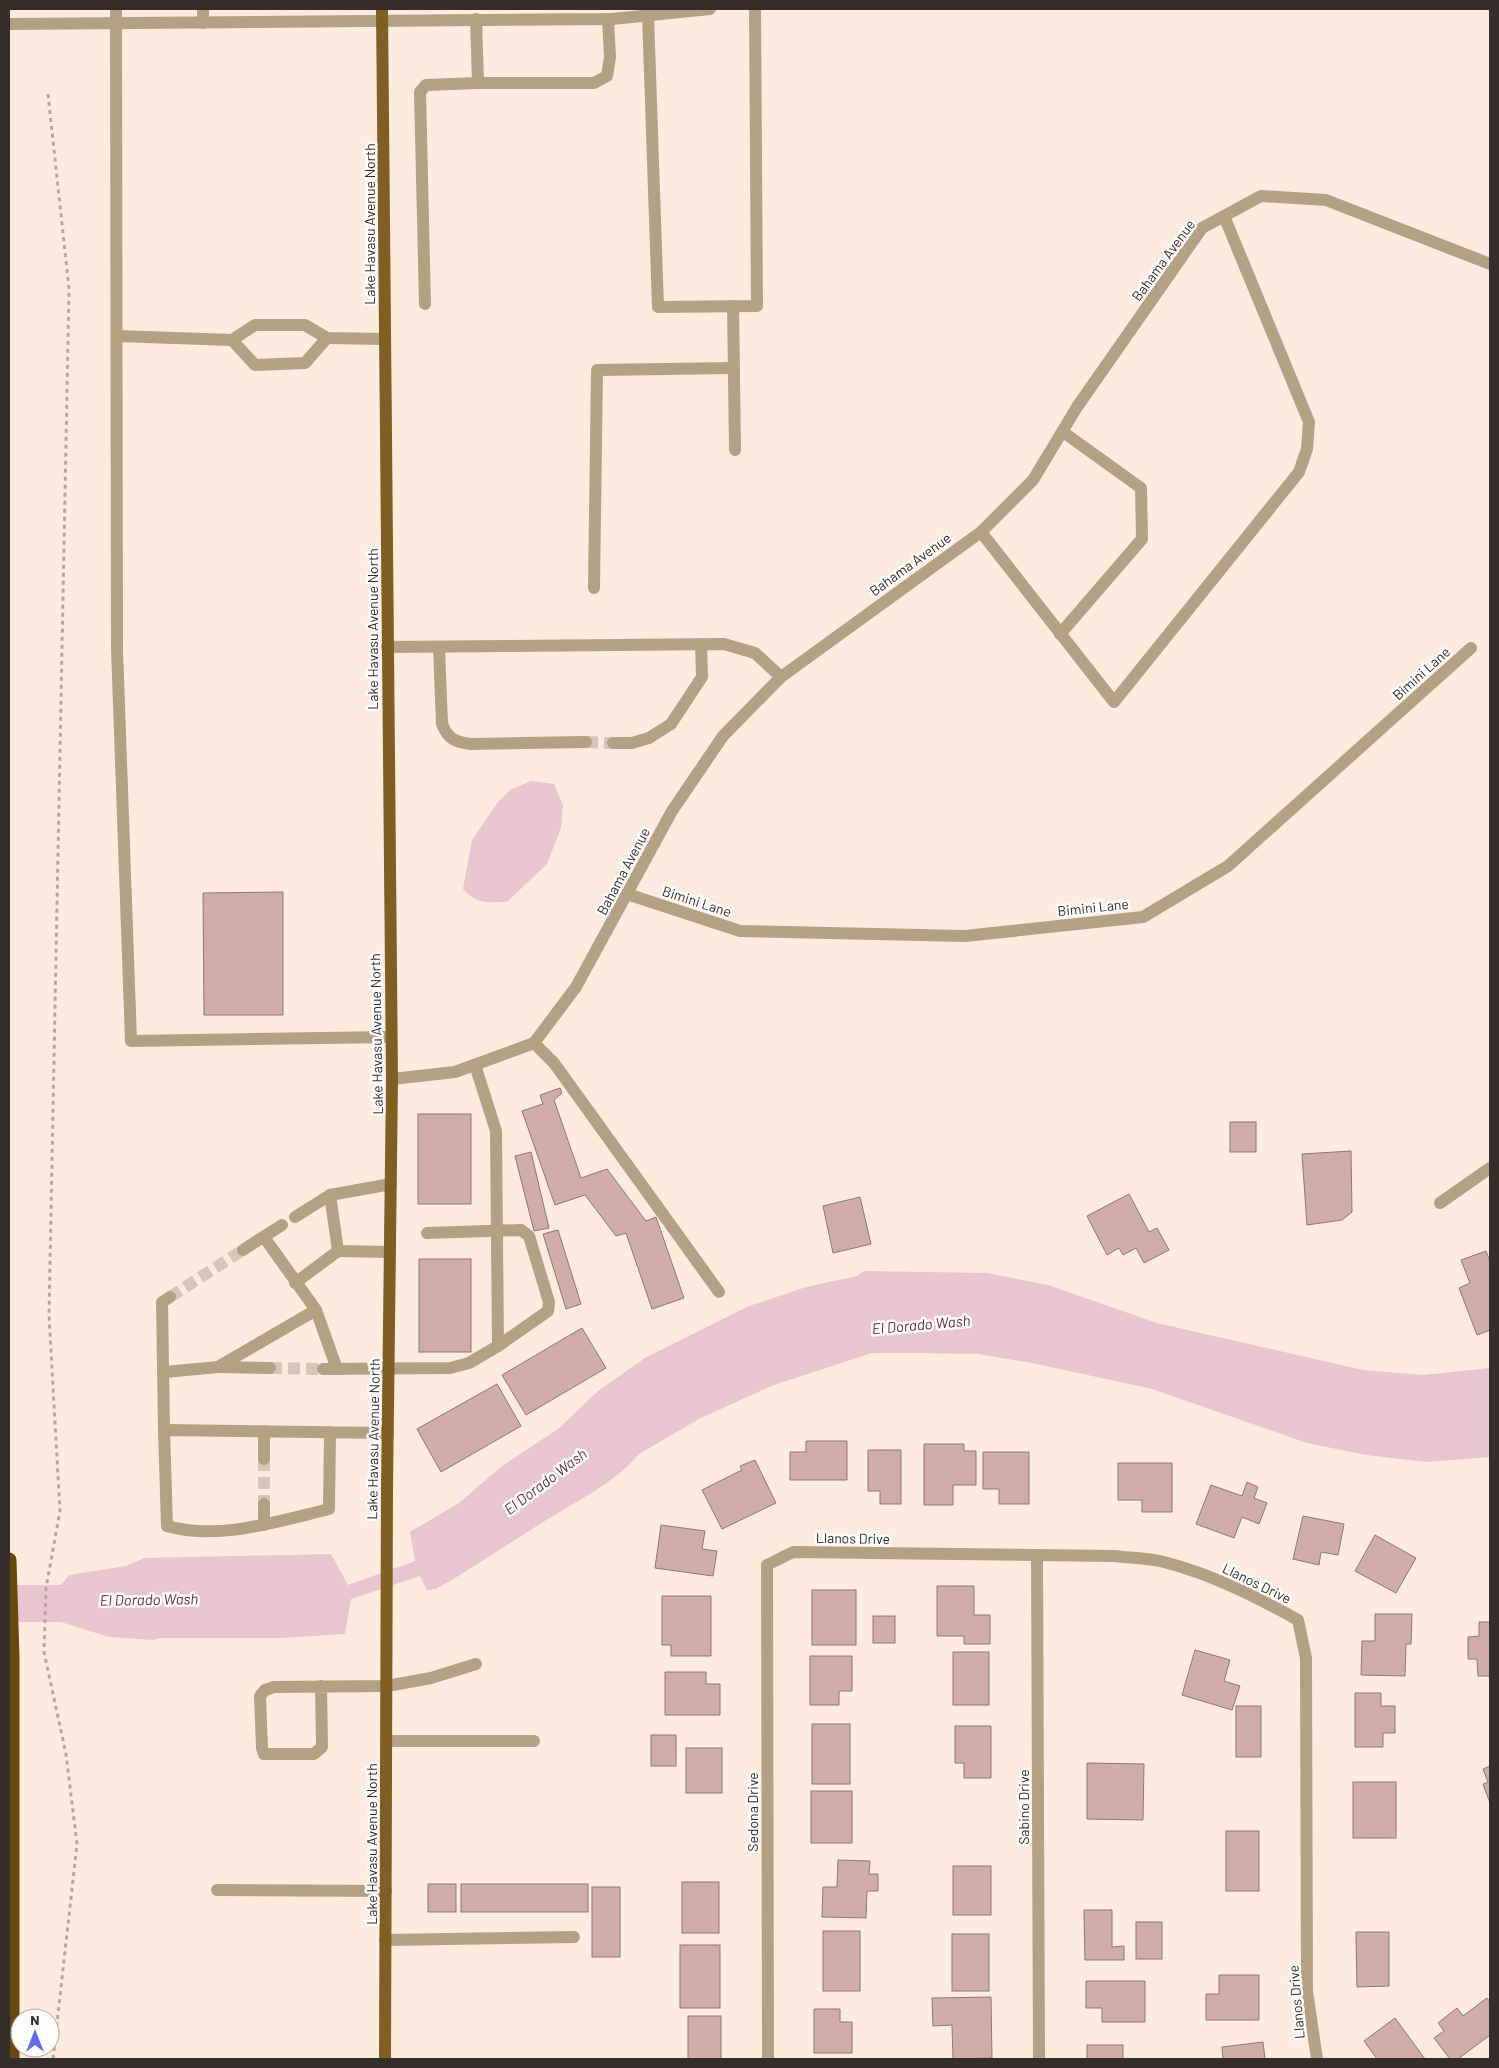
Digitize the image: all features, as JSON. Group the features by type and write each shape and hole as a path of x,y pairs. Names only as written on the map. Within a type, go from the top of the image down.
{"highway":[{"path":"9,1560 12,1658 12,2059"}],"main road":[{"name":"Lake Havasu Avenue North","path":"382,14 390,1037 392,1079 388,1370 385,2059"}],"street":[{"path":"116,9 117,649 132,1041 390,1037"},
{"path":"203,9 203,23"},
{"path":"9,24 203,23 382,14 476,19 608,19 710,9"},
{"path":"648,15 658,307 757,306 755,9"},
{"path":"476,19 478,83"},
{"path":"425,304 420,92 426,85 478,83 594,84 607,76 610,56 608,19"},
{"name":"Bahama Avenue","path":"534,1043 576,987 672,811 723,736 781,677 980,532 1034,480 1077,407 1202,228 1261,196 1326,200 1490,264"},
{"path":"980,532 1114,702 1299,472 1307,449 1309,422 1224,216"},
{"path":"733,306 735,450"},
{"path":"117,336 232,340 255,325 306,325 327,338 385,338"},
{"path":"232,340 255,365 305,363 327,338"},
{"path":"594,588 597,370 734,368"},
{"path":"1060,634 1142,539 1141,488 1063,432"},
{"path":"613,743 632,743 649,738 671,724 702,678 701,644"},
{"path":"387,647 724,644 755,653 781,677"},
{"path":"439,648 442,724 446,735 455,742 471,744 586,742"},
{"name":"Bimini Lane","path":"627,894 740,931 965,936 1143,917 1228,866 1471,648"},
{"path":"392,1079 455,1072 534,1043 554,1063 719,1292"},
{"path":"475,1065 496,1131 498,1346"},
{"path":"1440,1204 1490,1168"},
{"path":"295,1217 330,1195 391,1184"},
{"path":"330,1195 338,1251"},
{"path":"243,1250 282,1225"},
{"path":"322,1369 388,1370 450,1368 469,1363 498,1346 548,1311 549,1302 529,1236 521,1230 427,1233"},
{"path":"264,1237 316,1310 337,1369"},
{"path":"295,1283 338,1251 390,1252"},
{"path":"170,1296 162,1302 167,1526 185,1531 264,1525 329,1509 330,1432"},
{"path":"218,1367 316,1310"},
{"path":"165,1372 218,1367 270,1368"},
{"path":"164,1430 388,1433"},
{"path":"264,1431 264,1459"},
{"path":"264,1504 264,1525"},
{"name":"Llanos Drive","path":"767,1565 793,1552 1114,1556 1162,1561 1207,1575 1263,1601 1298,1620 1306,1658 1307,1991 1317,2059"},
{"name":"Sabino Drive","path":"1037,1555 1039,2059"},
{"name":"Sedona Drive","path":"767,1565 768,2059"},
{"path":"321,1686 322,1747 319,1752 314,1754 264,1754 262,1748 260,1696 265,1690 274,1687 321,1686 387,1686 431,1678 476,1664"},
{"path":"387,1740 534,1742"},
{"path":"218,1890 386,1891"},
{"path":"385,1940 574,1937"}],"path":[{"path":"48,94 69,289 49,1315 60,1511 46,1588 44,1652 66,1754 77,1844 53,2059"}],"water":[{"path":"531,781 554,784 563,805 561,828 547,864 507,902 488,902 473,898 463,889 472,840 498,802 510,790"},
{"name":"El Dorado Wash","path":"864,1271 987,1273 1048,1285 1157,1323 1363,1370 1423,1375 1490,1368 1490,1457 1427,1462 1366,1455 1307,1443 1152,1389 1032,1363 978,1354 872,1353 771,1386 699,1419 639,1454 606,1484 436,1589 427,1590 420,1576 351,1599 345,1634 281,1638 160,1638 153,1640 109,1637 61,1622 9,1622 9,1585 61,1585 69,1575 126,1566 144,1558 331,1554 348,1585 415,1561 410,1532 459,1503 502,1466 558,1429 598,1391 645,1358 749,1306 806,1287 857,1276"}],"building":[{"path":"283,892 283,1015 204,1015 203,893"},
{"path":"560,1088 562,1093 554,1100 581,1178 607,1169 646,1221 656,1217 684,1298 652,1309 626,1233 616,1236 585,1195 555,1205 522,1111 543,1104 540,1095"},
{"path":"418,1114 471,1114 471,1204 418,1204"},
{"path":"1230,1122 1256,1122 1256,1152 1230,1152"},
{"path":"1351,1151 1352,1212 1342,1220 1307,1225 1302,1154"},
{"path":"531,1152 549,1228 534,1231 515,1156"},
{"path":"1129,1194 1149,1232 1157,1228 1169,1250 1144,1263 1136,1248 1123,1255 1119,1248 1107,1255 1087,1216"},
{"path":"860,1197 871,1244 833,1253 823,1206"},
{"path":"558,1230 581,1304 566,1309 543,1234"},
{"path":"1486,1251 1490,1261 1490,1330 1477,1335 1459,1288 1470,1283 1461,1260"},
{"path":"419,1259 471,1259 471,1352 419,1352"},
{"path":"582,1328 606,1368 526,1415 502,1375"},
{"path":"497,1384 521,1426 441,1472 417,1429"},
{"path":"806,1441 847,1441 847,1480 790,1480 790,1452 806,1452"},
{"path":"924,1444 964,1444 964,1451 976,1451 976,1485 953,1485 953,1505 924,1505"},
{"path":"868,1450 901,1450 901,1504 880,1504 880,1491 868,1491"},
{"path":"983,1452 1029,1452 1029,1504 999,1504 999,1489 983,1489"},
{"path":"755,1460 776,1503 722,1529 702,1490 742,1470 740,1466"},
{"path":"1118,1463 1172,1463 1172,1512 1142,1512 1142,1500 1118,1500"},
{"path":"1247,1482 1258,1487 1254,1498 1267,1503 1259,1524 1242,1517 1234,1538 1196,1524 1211,1485 1242,1496"},
{"path":"1303,1516 1344,1524 1338,1555 1321,1552 1319,1565 1293,1559"},
{"path":"661,1525 705,1531 702,1549 717,1551 713,1576 655,1568"},
{"path":"1375,1535 1416,1558 1396,1593 1355,1571"},
{"path":"937,1586 974,1586 974,1615 990,1615 990,1644 964,1644 964,1636 937,1636"},
{"path":"812,1590 856,1590 856,1645 812,1645"},
{"path":"662,1596 711,1596 711,1656 671,1656 671,1645 662,1645"},
{"path":"1375,1614 1412,1614 1411,1644 1406,1644 1405,1676 1361,1675 1362,1641 1375,1641"},
{"path":"873,1616 895,1616 895,1643 873,1643"},
{"path":"1479,1622 1490,1622 1490,1676 1478,1676 1477,1659 1468,1659 1468,1637 1479,1636"},
{"path":"1195,1650 1230,1660 1224,1681 1240,1686 1232,1710 1182,1695"},
{"path":"953,1652 989,1652 989,1705 953,1705"},
{"path":"810,1656 852,1656 852,1691 839,1691 839,1705 810,1705"},
{"path":"665,1672 706,1672 706,1684 720,1684 720,1715 665,1715"},
{"path":"1355,1693 1381,1693 1381,1706 1395,1706 1395,1733 1383,1733 1383,1747 1355,1747"},
{"path":"1236,1706 1261,1706 1261,1757 1236,1757"},
{"path":"812,1724 850,1724 850,1784 812,1784"},
{"path":"955,1726 991,1726 991,1778 964,1778 964,1763 955,1763"},
{"path":"651,1735 676,1735 676,1766 651,1766"},
{"path":"686,1748 722,1748 722,1793 686,1793"},
{"path":"1087,1763 1144,1764 1143,1820 1087,1819"},
{"path":"1490,1766 1490,1803 1483,1784 1488,1782 1483,1769"},
{"path":"1353,1782 1396,1782 1396,1838 1353,1838"},
{"path":"811,1791 852,1791 852,1843 811,1843"},
{"path":"1226,1831 1259,1831 1259,1891 1226,1891"},
{"path":"838,1860 870,1861 869,1874 878,1874 878,1891 867,1891 866,1918 822,1917 823,1887 837,1887"},
{"path":"953,1866 991,1866 991,1915 953,1915"},
{"path":"682,1882 719,1882 719,1933 682,1933"},
{"path":"428,1884 456,1884 456,1912 428,1912"},
{"path":"461,1884 588,1884 588,1912 461,1912"},
{"path":"592,1887 620,1887 620,1957 592,1957"},
{"path":"1084,1910 1112,1910 1112,1947 1124,1946 1124,1960 1085,1960"},
{"path":"1136,1922 1162,1922 1162,1959 1136,1959"},
{"path":"823,1931 860,1931 860,1991 823,1991"},
{"path":"1356,1932 1389,1932 1389,1986 1357,1987"},
{"path":"952,1934 989,1934 989,1991 952,1991"},
{"path":"680,1945 720,1945 720,2008 680,2008"},
{"path":"1219,1975 1259,1975 1259,2020 1206,2020 1206,1994 1219,1994"},
{"path":"1086,1981 1145,1981 1145,2022 1102,2022 1102,2008 1086,2008"},
{"path":"991,1997 992,2058 953,2059 952,2025 933,2026 932,1998"},
{"path":"1487,1998 1490,2002 1490,2035 1458,2059 1450,2059 1434,2038 1444,2031 1438,2023 1457,2008 1463,2016"},
{"path":"814,2009 840,2009 840,2022 852,2022 852,2053 814,2053"},
{"path":"688,2016 721,2016 721,2059 688,2059"},
{"path":"1395,2018 1425,2059 1377,2059 1364,2041"},
{"path":"1263,2042 1265,2059 1223,2059 1222,2047"},
{"path":"1087,2045 1123,2045 1123,2059 1087,2059"}],"tunnel":[{"path":"586,742 613,743"},
{"path":"170,1297 243,1250"},
{"path":"270,1368 323,1369"},
{"path":"264,1459 264,1504"}]}
